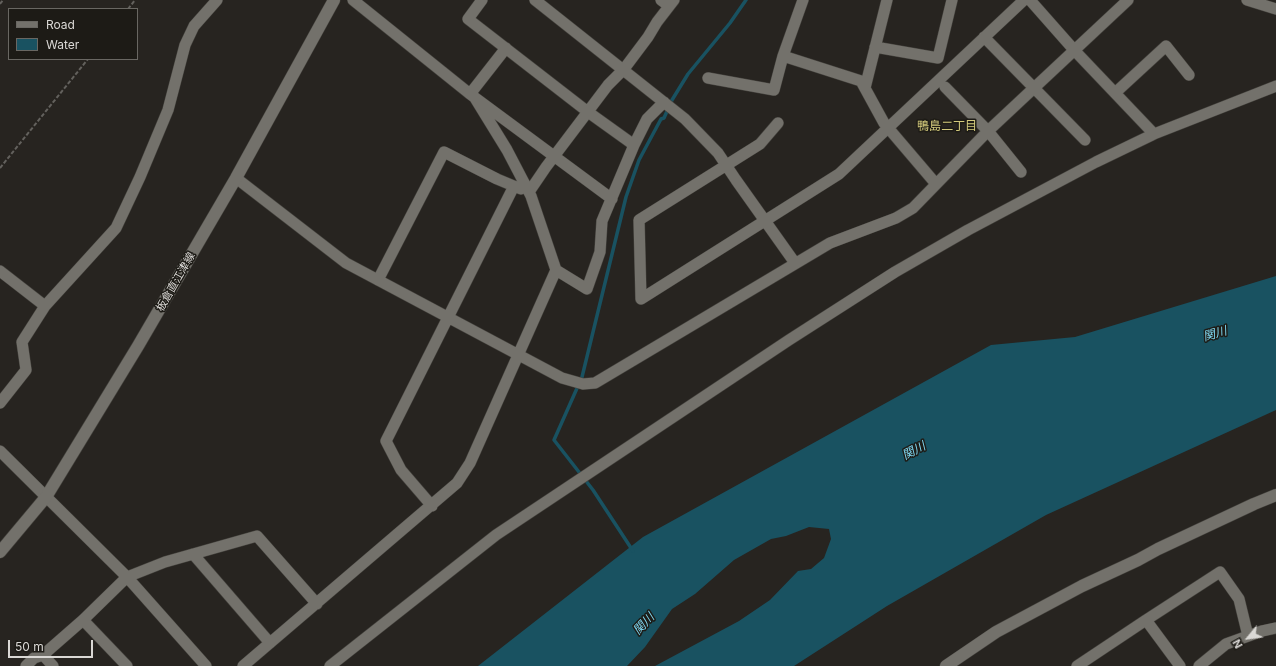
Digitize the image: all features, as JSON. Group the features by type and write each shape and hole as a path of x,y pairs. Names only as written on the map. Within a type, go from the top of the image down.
{"main road":[{"name":"板倉直江津線","path":"0,552 46,496 138,346 236,178 334,0"},
{"path":"946,666 996,632 1082,586 1158,549 1276,495"}],"street":[{"path":"0,403 26,370 22,342 45,306 116,228 140,177 168,110 185,45 194,26 217,0"},
{"path":"352,0 472,96 612,199"},
{"path":"482,0 468,19 588,112 634,145"},
{"path":"535,0 624,69 693,127 718,153 794,264"},
{"path":"708,78 774,90 783,56 803,0"},
{"path":"865,88 887,0"},
{"path":"875,47 938,58 952,0"},
{"path":"778,123 760,144 639,220 641,299 839,174 1024,0"},
{"path":"1030,0 1075,51 1154,134"},
{"path":"236,178 346,264 562,378 583,384 595,383 830,243 896,218 913,208 988,131 1128,0"},
{"path":"1247,0 1276,9"},
{"path":"529,192 608,85 624,69 648,37 668,2"},
{"path":"984,37 1085,140"},
{"path":"1115,93 1166,46 1190,75"},
{"path":"472,96 506,48"},
{"path":"783,56 861,81 884,123 936,184"},
{"path":"330,666 496,535 789,340 902,268 1051,185 1154,134 1276,86"},
{"path":"945,87 988,131 1021,172"},
{"path":"472,96 508,150 529,192 556,270 587,289 600,252 602,221 634,145 647,119 664,102"},
{"path":"378,280 444,152 529,192"},
{"path":"432,506 401,470 386,441 514,186"},
{"path":"243,666 432,506 457,483 470,463 556,270"},
{"path":"0,271 45,306"},
{"path":"0,451 127,577 206,666"},
{"path":"26,666 34,658 43,654 83,620 127,577 165,562 257,536 317,604"},
{"path":"192,554 270,643"},
{"path":"1077,666 1220,572 1239,599 1248,636"},
{"path":"83,620 127,666"},
{"path":"1146,620 1180,666"},
{"path":"1199,666 1226,644 1276,628"},
{"path":"43,654 53,666"}],"path":[{"path":"0,4 3,0"},
{"path":"129,8 135,0"},
{"path":"0,168 87,60"}],"water":[{"name":"関川","path":"1276,276 1276,410 1046,515 887,606 794,666 655,666 739,621 770,600 798,571 811,569 824,558 831,539 829,529 809,527 786,536 771,539 734,560 695,594 672,609 645,647 627,666 478,666 643,537 991,345 1075,337"}],"waterway":[{"path":"633,551 593,490 554,440 582,377 626,197 639,160 688,74 730,23 746,0"}],"district":[{"name":"鴨島二丁目","path":"947,126"}]}
